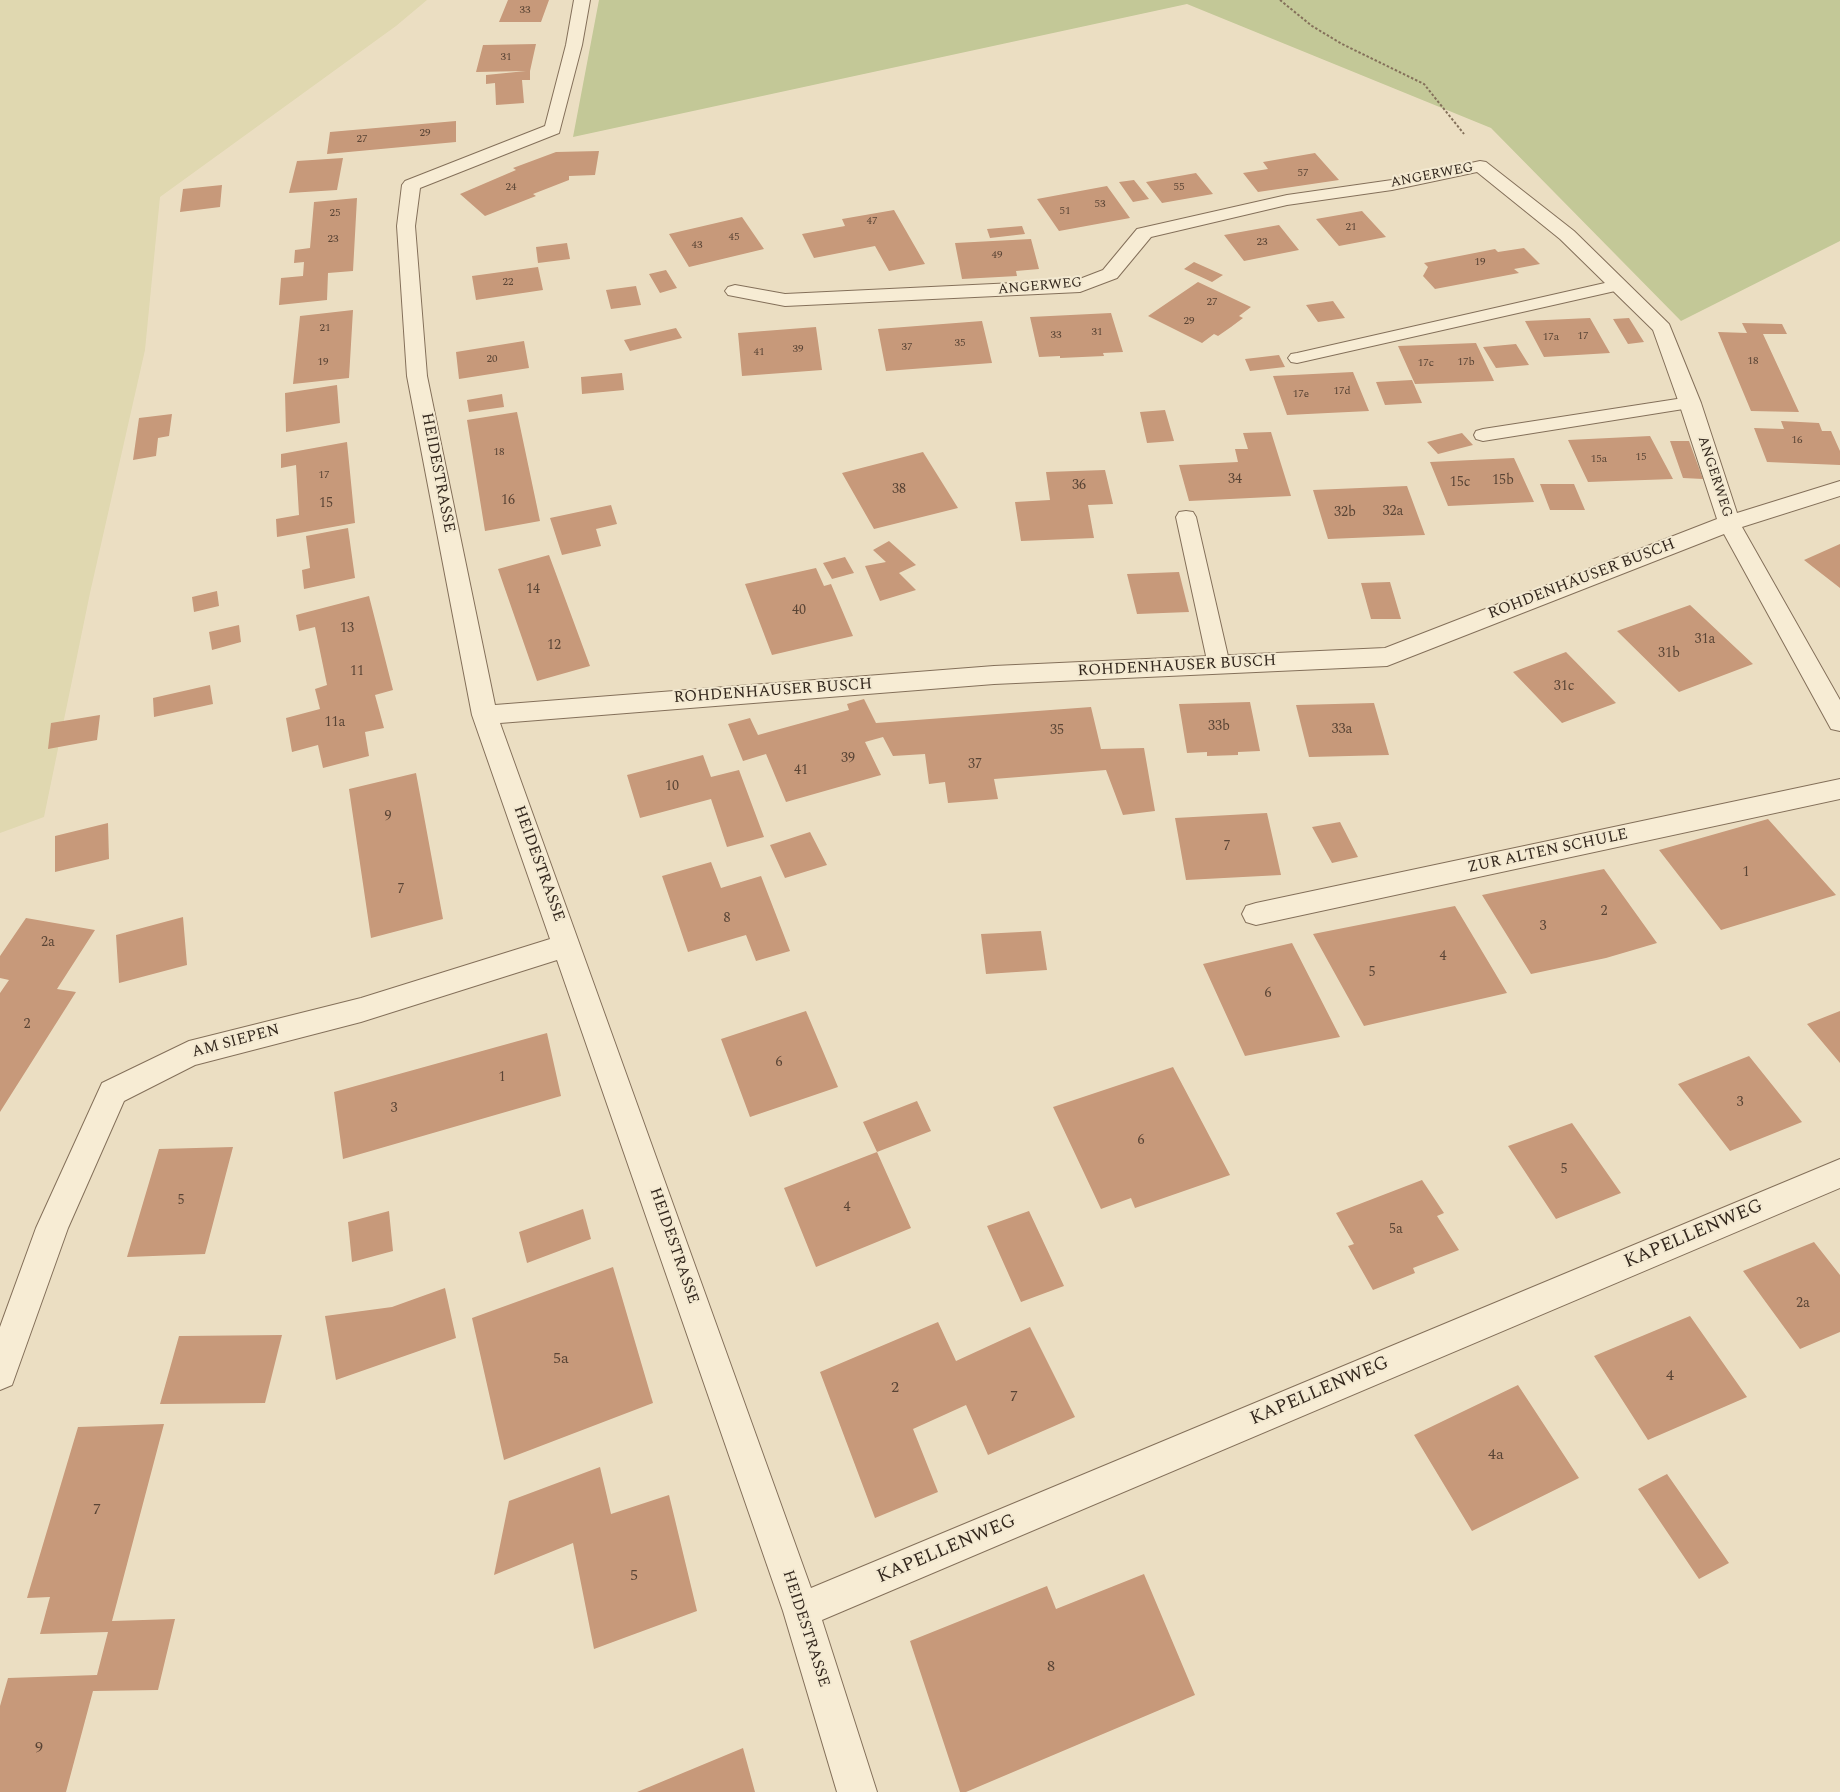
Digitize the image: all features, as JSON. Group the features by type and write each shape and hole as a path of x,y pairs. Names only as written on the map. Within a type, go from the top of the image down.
{"street":[{"name":"HEIDESTRASSE","path":"582,0 574,46 553,129 411,185 406,226 417,376 485,715 568,945 801,1612 857,1792"},
{"name":"ANGERWEG","path":"735,291 785,300 1080,286 1110,274 1144,233 1287,200 1392,185 1480,166 1567,235 1662,328 1690,403 1730,523 1840,722"},
{"name":"ROHDENHAUSER BUSCH","path":"485,715 994,675 1387,657 1730,523 1840,488"},
{"name":"ZUR ALTEN SCHULE","path":"1256,914 1840,789"},
{"name":"AM SIEPEN","path":"0,1373 52,1228 113,1092 190,1054 360,1010 568,945"},
{"name":"KAPELLENWEG","path":"801,1612 1840,1173"}],"lane":[{"path":"1297,358 1618,285"},
{"path":"1483,435 1690,403"},
{"path":"1186,516 1219,665"}],"path":[{"path":"1280,0 1312,26 1342,44 1424,84 1459,125 1480,166"}],"shaded area":[{"path":"0,0 427,0 396,26 160,197 145,350 90,593 44,817 0,833"}],"green space":[{"path":"599,0 1840,0 1840,241 1681,321 1491,128 1187,4 573,137"}],"building":[{"path":"508,0 549,0 541,22 499,22"},
{"path":"536,44 530,80 522,80 524,103 496,105 495,83 486,84 486,75 526,71 476,72 483,45"},
{"path":"456,121 456,142 327,154 330,132"},
{"path":"599,151 595,175 569,176 569,180 533,194 536,196 485,216 460,194 516,170 513,168 556,152"},
{"path":"1315,153 1339,180 1258,192 1243,173 1268,169 1263,162"},
{"path":"343,158 337,190 289,193 297,161"},
{"path":"1196,173 1213,194 1162,203 1146,182"},
{"path":"1134,180 1149,199 1133,202 1119,182"},
{"path":"222,185 220,207 180,212 183,189"},
{"path":"1107,186 1130,218 1059,231 1037,199"},
{"path":"357,198 353,271 328,273 327,300 279,305 281,278 303,276 304,262 294,263 295,250 310,248 314,202"},
{"path":"894,210 925,264 889,271 875,246 814,258 802,234 845,226 842,219"},
{"path":"1362,211 1386,237 1339,246 1316,219"},
{"path":"742,217 764,249 689,267 669,234"},
{"path":"1279,225 1299,250 1244,261 1224,235"},
{"path":"1022,226 1025,234 990,238 987,229"},
{"path":"1031,239 1039,269 1016,271 1017,276 962,279 955,243"},
{"path":"567,243 570,259 538,263 536,247"},
{"path":"1524,248 1540,264 1514,269 1519,273 1435,289 1423,276 1428,267 1424,263 1495,249 1498,252"},
{"path":"1194,262 1223,275 1212,282 1184,269"},
{"path":"538,267 543,290 476,300 472,276"},
{"path":"666,270 677,288 660,293 649,274"},
{"path":"1198,282 1251,307 1239,316 1243,318 1231,327 1218,336 1214,334 1202,343 1148,316"},
{"path":"636,286 641,305 611,309 606,290"},
{"path":"1333,301 1345,318 1318,322 1306,305"},
{"path":"353,310 349,378 293,384 300,316"},
{"path":"1111,313 1123,352 1103,353 1104,356 1039,357 1030,317"},
{"path":"1590,318 1610,353 1544,357 1525,321"},
{"path":"1629,318 1644,342 1628,344 1613,319"},
{"path":"982,321 992,363 886,371 878,329"},
{"path":"1742,323 1782,324 1787,334 1763,334 1799,412 1751,411 1718,332 1747,333"},
{"path":"816,327 822,370 742,376 738,333"},
{"path":"676,328 682,338 630,351 624,340"},
{"path":"524,341 529,368 459,379 456,352"},
{"path":"1476,343 1494,381 1415,384 1398,346"},
{"path":"1516,344 1529,365 1496,368 1483,347"},
{"path":"1279,355 1285,367 1250,371 1245,359"},
{"path":"1353,372 1369,411 1287,415 1273,376"},
{"path":"622,373 624,390 582,394 581,377"},
{"path":"1412,380 1422,403 1385,405 1376,382"},
{"path":"337,385 340,423 286,432 285,393"},
{"path":"502,394 504,407 469,412 467,400"},
{"path":"1165,410 1174,441 1147,443 1140,412"},
{"path":"517,412 540,521 485,531 467,420"},
{"path":"172,414 169,436 158,438 156,456 133,460 139,418"},
{"path":"1781,421 1819,423 1822,431 1831,431 1840,451 1840,465 1767,462 1754,428 1784,429"},
{"path":"1271,432 1291,496 1189,501 1179,465 1238,462 1235,449 1248,449 1243,433"},
{"path":"1462,433 1473,445 1438,454 1427,442"},
{"path":"1650,436 1673,479 1588,482 1568,440"},
{"path":"1670,441 1689,441 1703,479 1683,478"},
{"path":"347,442 355,523 277,537 276,519 299,515 296,465 281,468 281,454"},
{"path":"923,452 958,508 874,529 842,473"},
{"path":"1514,458 1534,502 1448,506 1430,462"},
{"path":"1105,470 1113,504 1088,505 1094,538 1021,541 1015,502 1050,500 1046,472"},
{"path":"1540,484 1574,484 1585,510 1550,510"},
{"path":"1407,486 1425,535 1328,539 1313,490"},
{"path":"611,505 617,524 596,529 601,546 562,555 550,518"},
{"path":"348,528 355,578 304,589 302,570 310,568 306,536"},
{"path":"889,541 916,565 899,573 916,590 880,601 865,566 886,562 873,550"},
{"path":"1840,544 1840,588 1804,560"},
{"path":"549,555 590,666 537,681 498,569"},
{"path":"845,557 854,573 832,579 823,563"},
{"path":"816,568 824,586 831,584 853,636 772,655 745,584"},
{"path":"1179,572 1189,612 1137,614 1127,574"},
{"path":"1390,582 1401,619 1371,619 1361,583"},
{"path":"217,591 219,606 194,612 192,597"},
{"path":"369,596 393,690 375,695 384,728 365,732 369,756 323,768 318,745 292,752 286,718 320,709 315,689 327,685 315,627 299,631 296,615"},
{"path":"1690,605 1753,664 1679,692 1617,631"},
{"path":"239,625 241,642 212,650 209,632"},
{"path":"1566,652 1616,703 1562,723 1513,672"},
{"path":"210,685 213,704 154,717 153,698"},
{"path":"864,699 876,723 1091,707 1101,749 1144,748 1155,811 1123,815 1106,770 994,779 998,799 948,803 945,782 929,784 925,754 893,756 883,737 865,742 881,775 786,802 766,754 743,761 728,724 750,718 758,735 849,710 847,704"},
{"path":"1250,702 1260,751 1238,752 1238,755 1207,756 1207,752 1187,753 1179,704"},
{"path":"1374,703 1389,755 1309,757 1296,705"},
{"path":"100,715 97,740 48,749 51,723"},
{"path":"703,755 711,777 739,770 764,837 727,847 711,799 640,818 627,775"},
{"path":"416,773 443,919 371,938 349,789"},
{"path":"1267,813 1281,875 1186,880 1175,818"},
{"path":"1768,819 1836,895 1721,930 1659,850"},
{"path":"1340,822 1358,857 1332,863 1312,827"},
{"path":"108,823 109,859 55,872 55,836"},
{"path":"810,832 827,865 785,878 770,845"},
{"path":"711,862 721,888 761,876 790,951 756,961 746,935 688,952 662,876"},
{"path":"1604,869 1657,943 1606,958 1531,974 1482,895"},
{"path":"1455,906 1507,993 1364,1026 1313,934"},
{"path":"183,917 187,965 119,983 116,935"},
{"path":"26,918 95,930 57,989 76,992 0,1112 0,993 9,980 0,978 0,956"},
{"path":"1041,931 1047,970 986,974 981,934"},
{"path":"1292,943 1340,1037 1245,1056 1203,964"},
{"path":"806,1011 838,1087 750,1117 721,1039"},
{"path":"1840,1011 1840,1063 1807,1024"},
{"path":"547,1033 561,1096 343,1159 334,1092"},
{"path":"1749,1056 1802,1122 1730,1151 1678,1084"},
{"path":"1173,1067 1230,1175 1135,1208 1131,1198 1101,1209 1053,1107"},
{"path":"917,1101 931,1131 877,1152 863,1122"},
{"path":"1572,1123 1621,1193 1556,1219 1508,1146"},
{"path":"233,1147 205,1254 127,1257 159,1149"},
{"path":"877,1152 911,1228 816,1267 784,1188"},
{"path":"1422,1180 1444,1213 1437,1216 1459,1250 1413,1268 1415,1273 1373,1290 1348,1246 1354,1244 1336,1213"},
{"path":"583,1209 591,1239 527,1263 519,1232"},
{"path":"389,1211 393,1251 352,1262 348,1222"},
{"path":"1029,1211 1064,1286 1021,1302 987,1226"},
{"path":"1814,1242 1840,1275 1840,1332 1800,1349 1743,1271"},
{"path":"613,1267 653,1403 504,1460 472,1318"},
{"path":"445,1288 456,1338 336,1380 325,1316 392,1307"},
{"path":"1690,1316 1747,1397 1648,1440 1594,1356"},
{"path":"938,1322 956,1361 1030,1327 1075,1417 988,1455 966,1405 913,1429 938,1492 875,1518 820,1372"},
{"path":"282,1335 265,1403 160,1404 179,1336"},
{"path":"1518,1385 1579,1478 1472,1531 1414,1435"},
{"path":"164,1424 112,1621 175,1619 158,1690 93,1691 66,1792 0,1792 0,1706 8,1678 97,1675 108,1632 40,1634 50,1597 27,1598 78,1427"},
{"path":"600,1467 611,1514 669,1495 697,1611 594,1649 573,1543 494,1575 509,1501"},
{"path":"1667,1474 1729,1563 1699,1579 1638,1489"},
{"path":"1144,1574 1195,1695 966,1792 960,1792 910,1641 1047,1586 1056,1609"},
{"path":"743,1748 755,1792 637,1792"}]}
